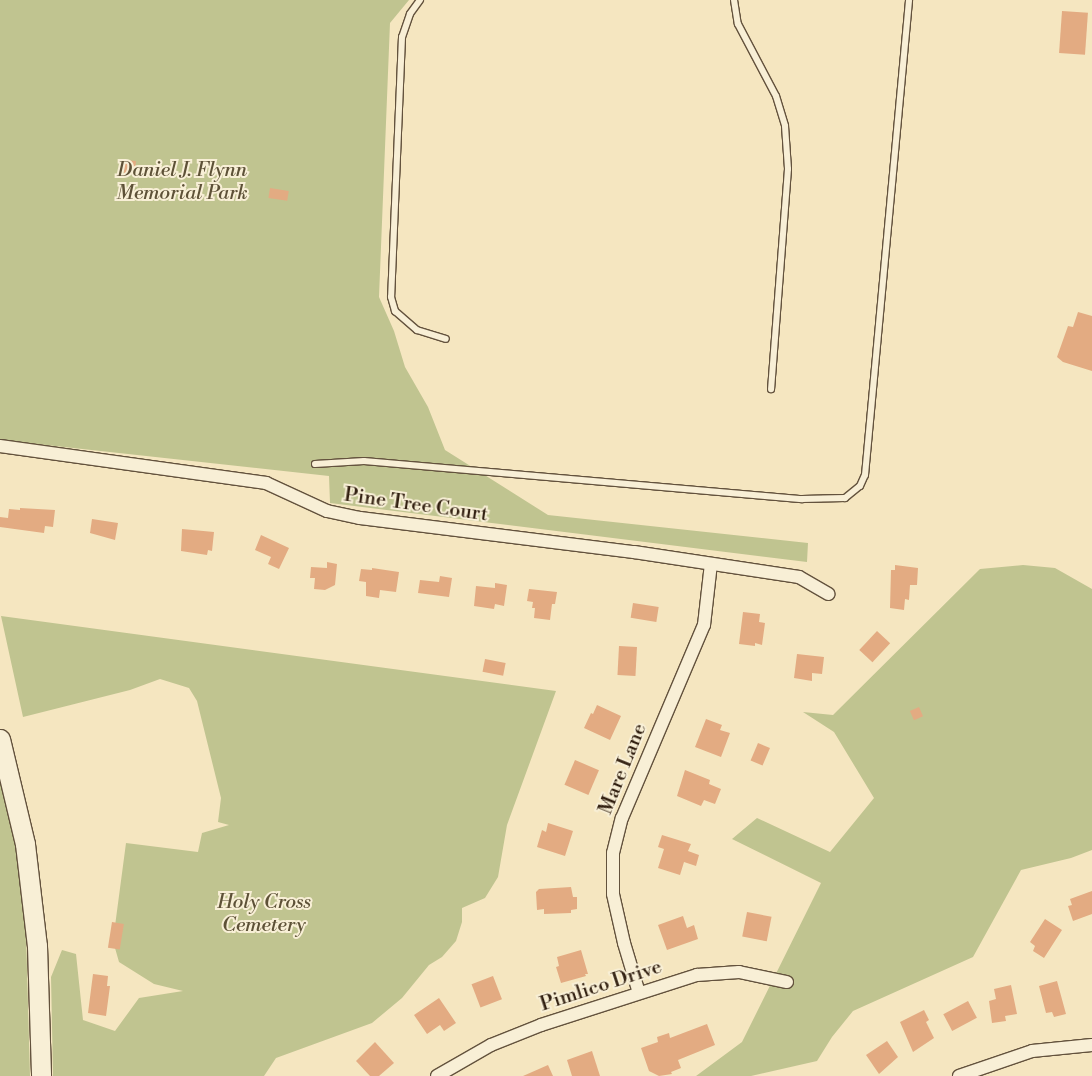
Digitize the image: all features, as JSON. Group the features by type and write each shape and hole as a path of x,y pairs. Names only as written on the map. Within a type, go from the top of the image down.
{"street":[{"name":"Pine Tree Court","path":"0,446 266,483 327,511 360,518 799,577 829,594"},
{"name":"Mare Lane","path":"639,994 624,943 613,894 613,853 622,818 704,625 710,564"},
{"path":"0,739 25,844 37,946 41,1076"},
{"name":"Pimlico Drive","path":"437,1076 491,1046 540,1025 697,975 739,972 787,982"},
{"path":"959,1076 984,1071 1032,1051 1092,1045"}],"lane":[{"path":"420,0 410,14 402,37 391,296 395,311 417,330 446,339"},
{"path":"734,0 738,24 776,96 785,126 788,169 771,389"},
{"path":"315,464 364,461 792,499 845,498 860,486 865,475 909,0"}],"green space":[{"name":"Daniel J. Flynn Memorial Park","path":"0,0 409,0 390,23 379,297 394,331 405,367 428,407 445,450 548,515 808,543 807,562 330,503 329,476 0,440"},
{"path":"1023,565 1055,568 1092,589 1092,850 1071,858 1021,870 973,957 853,1011 832,1037 817,1061 751,1076 696,1076 742,1042 821,883 732,839 757,818 830,852 874,798 834,732 803,712 833,715 980,569"},
{"name":"Holy Cross Cemetery","path":"1,616 556,691 507,825 498,877 485,898 462,908 462,922 456,941 442,957 429,965 402,998 372,1023 276,1058 264,1076 53,1076 51,977 62,950 76,954 83,1020 115,1031 139,998 183,991 154,984 119,962 113,941 126,843 198,852 202,833 229,825 218,822 221,798 197,701 189,688 160,679 130,690 23,717"},
{"path":"0,752 25,898 30,1076 0,1076"}],"building":[{"path":"1062,11 1088,13 1085,55 1059,53"},
{"path":"125,160 136,161 135,174 124,173"},
{"path":"270,188 289,191 287,201 268,198"},
{"path":"1078,312 1092,316 1092,371 1063,362 1057,357 1068,326 1073,327"},
{"path":"20,508 55,510 53,527 45,526 44,533 0,527 0,517 8,518 9,509 20,510"},
{"path":"92,519 118,523 115,540 90,533"},
{"path":"182,529 214,532 212,551 208,550 207,555 181,551"},
{"path":"261,535 289,548 279,569 268,564 271,557 255,550"},
{"path":"327,562 337,564 335,585 325,590 314,589 315,578 310,578 311,567 327,568"},
{"path":"895,565 918,568 917,585 910,585 909,600 905,599 904,610 890,608 891,570 895,570"},
{"path":"372,568 399,572 396,592 380,590 379,598 366,596 366,582 359,581 361,569 372,570"},
{"path":"440,576 452,578 449,597 418,593 420,580 439,582"},
{"path":"495,583 507,585 504,606 495,604 494,609 474,606 476,586 495,588"},
{"path":"529,589 557,592 555,604 552,604 550,620 534,618 535,608 532,608 533,602 527,601"},
{"path":"633,603 659,607 656,622 631,618"},
{"path":"743,612 760,614 759,622 765,623 762,645 755,643 755,646 739,644"},
{"path":"877,631 890,643 872,662 859,650"},
{"path":"619,646 637,647 635,676 617,675"},
{"path":"797,654 824,657 822,674 812,673 812,681 794,678"},
{"path":"485,659 506,663 503,676 483,672"},
{"path":"597,705 621,716 610,740 584,728"},
{"path":"919,707 923,716 914,720 910,711"},
{"path":"706,719 722,725 720,730 730,733 721,757 695,747"},
{"path":"758,743 770,748 763,766 751,760"},
{"path":"575,760 599,770 588,795 564,785"},
{"path":"685,770 710,780 709,784 721,789 715,804 704,800 701,806 677,796"},
{"path":"548,823 573,831 565,856 537,847 542,830 546,832"},
{"path":"662,835 691,844 688,851 699,855 696,866 684,862 680,875 658,868 664,849 658,847"},
{"path":"571,887 573,897 577,897 577,909 571,910 571,913 544,914 544,909 537,910 536,892 539,889"},
{"path":"1092,891 1092,914 1073,921 1068,906 1072,905 1070,899"},
{"path":"747,912 772,917 767,941 742,937"},
{"path":"683,916 687,928 694,925 698,939 667,950 658,925"},
{"path":"1045,919 1062,930 1044,958 1033,951 1035,946 1030,942"},
{"path":"112,922 124,924 120,950 108,948"},
{"path":"581,950 588,974 561,983 556,967 559,966 557,957"},
{"path":"93,974 108,976 107,986 110,986 106,1016 88,1013"},
{"path":"493,976 502,999 480,1008 472,984"},
{"path":"1057,981 1066,1014 1054,1017 1052,1012 1046,1013 1039,986"},
{"path":"1011,985 1017,1014 1005,1016 1006,1021 992,1023 989,1001 996,999 994,989"},
{"path":"439,998 456,1023 444,1031 440,1025 427,1034 414,1015"},
{"path":"968,1001 977,1018 952,1031 943,1014"},
{"path":"924,1010 929,1020 926,1022 934,1038 913,1052 900,1022"},
{"path":"707,1024 715,1045 678,1060 681,1068 671,1072 672,1074 659,1076 649,1071 641,1048 658,1042 657,1037 669,1033 670,1038"},
{"path":"887,1041 898,1057 879,1074 866,1055"},
{"path":"375,1042 394,1063 379,1076 370,1076 356,1061"},
{"path":"592,1051 600,1076 572,1076 567,1060"},
{"path":"548,1065 553,1076 523,1076"}]}
